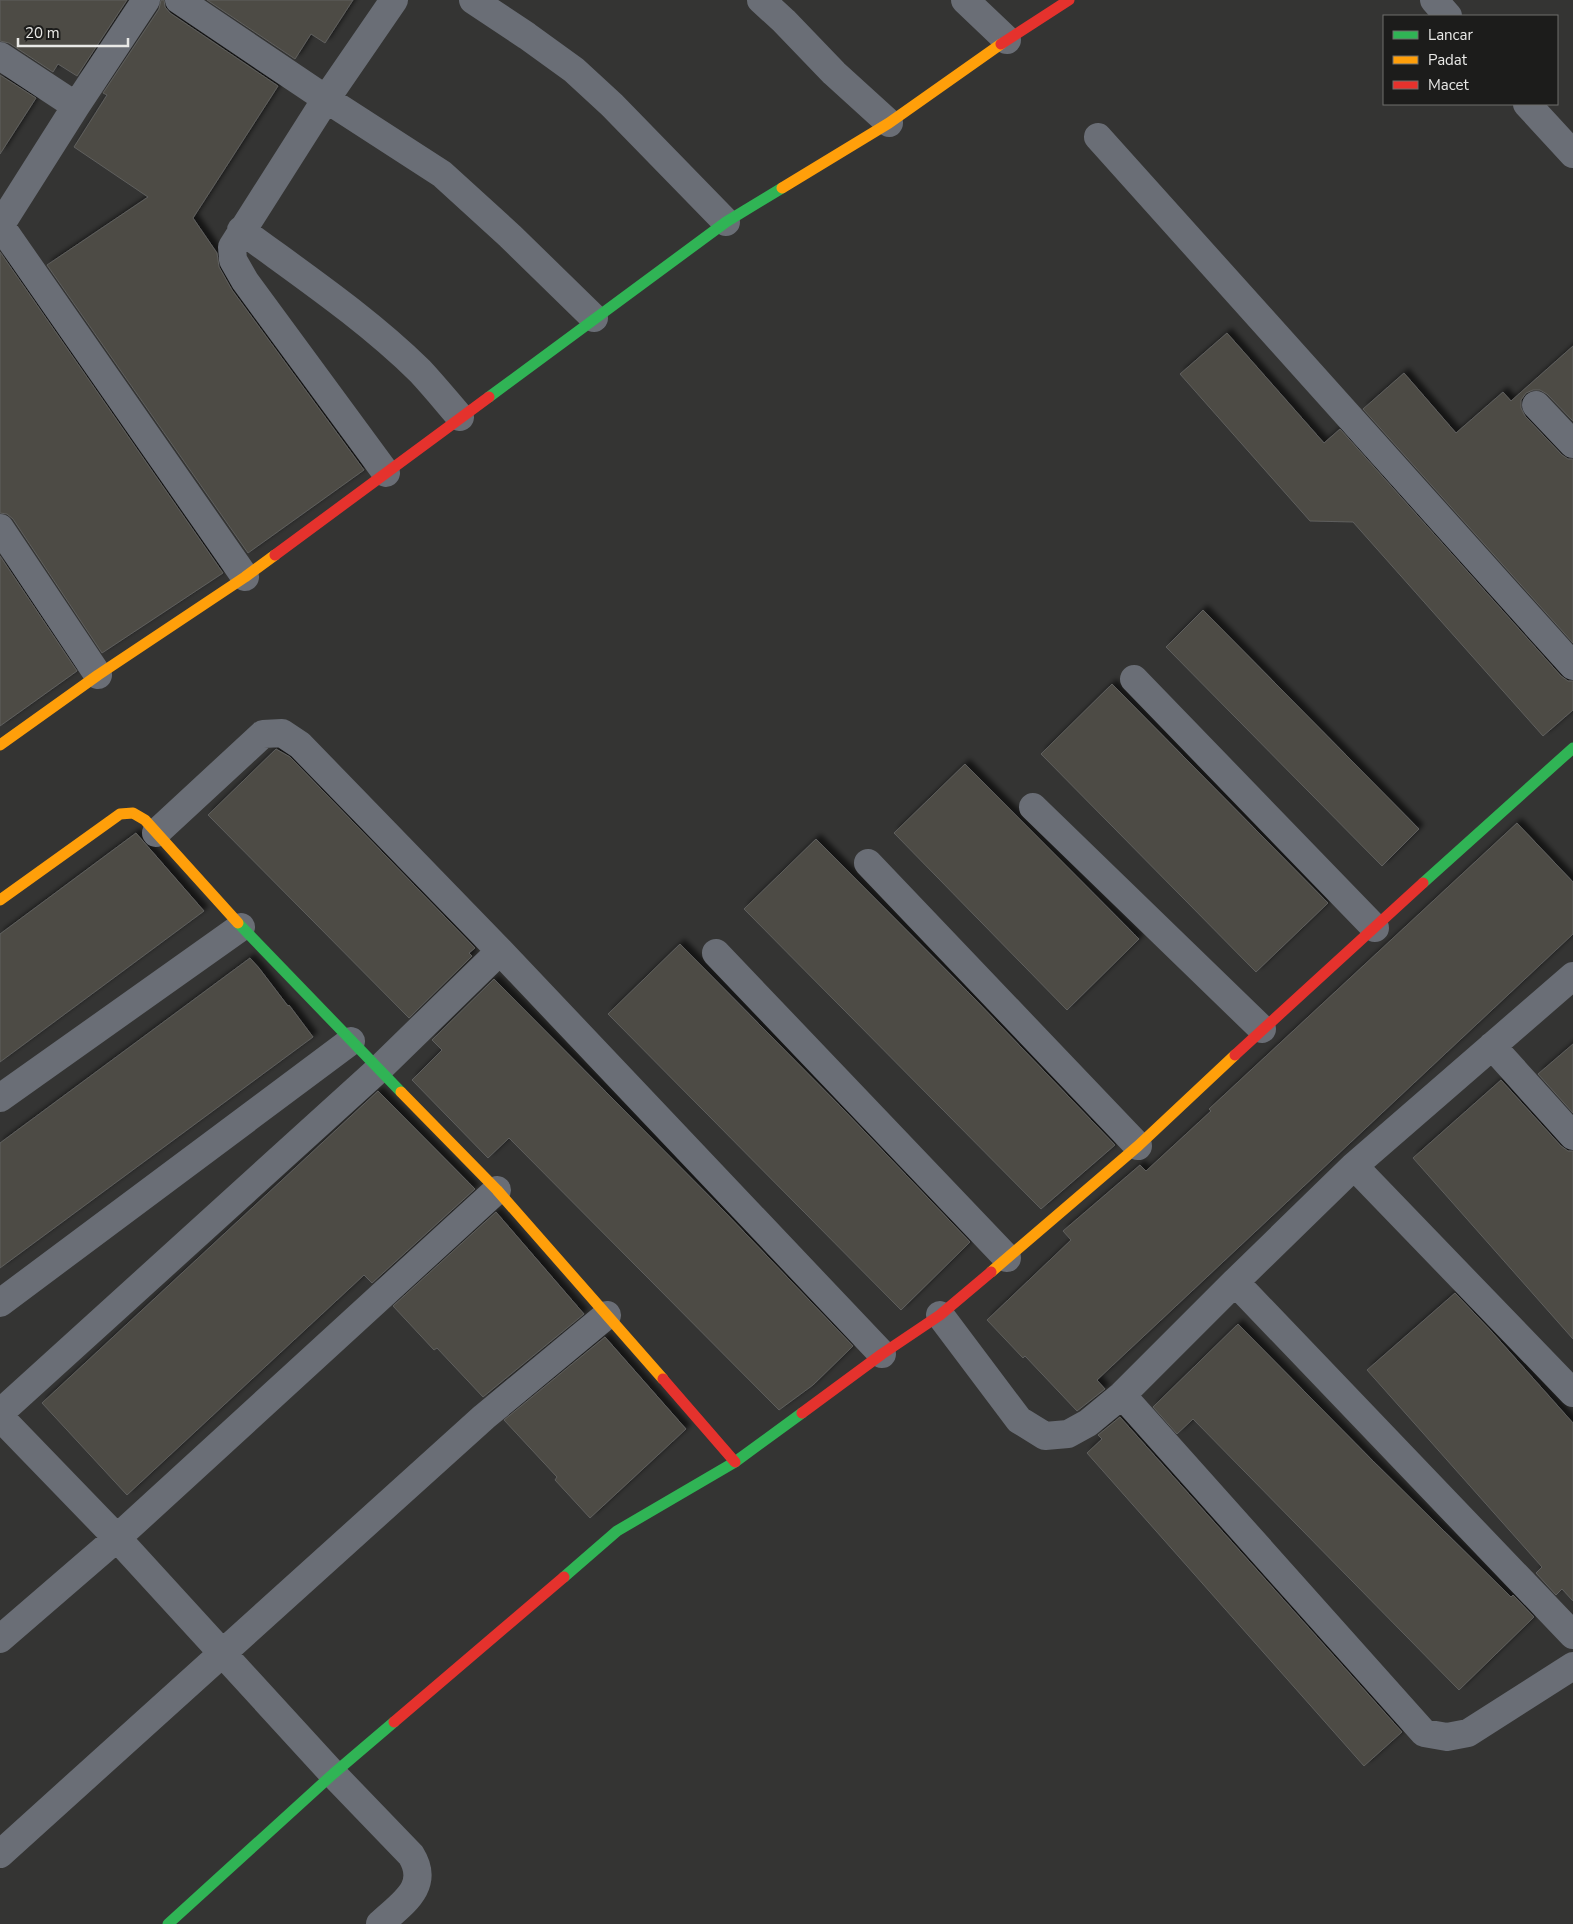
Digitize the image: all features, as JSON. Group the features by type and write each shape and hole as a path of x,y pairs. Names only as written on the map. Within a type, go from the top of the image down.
{"street":[{"path":"146,0 0,225 245,577"},
{"path":"179,0 442,174 510,236 594,318"},
{"path":"386,473 245,282 233,260 232,247 241,230 326,99 394,0"},
{"path":"473,0 574,70 612,105 726,222"},
{"path":"762,0 834,73 889,123"},
{"path":"965,0 1006,40"},
{"path":"0,745 98,675 245,577 726,222 889,123 1006,40 1069,0"},
{"path":"1434,0 1447,15"},
{"path":"0,56 76,106"},
{"path":"1529,105 1573,154"},
{"path":"1098,137 1573,666"},
{"path":"241,230 350,311 387,342 421,372 460,417"},
{"path":"1536,405 1573,444"},
{"path":"0,528 98,675"},
{"path":"1134,679 1375,928"},
{"path":"156,833 262,734 282,733 300,745 500,951 882,1354"},
{"path":"168,1924 333,1774 617,1531 734,1462 882,1354 940,1315 1138,1146 1262,1029 1573,748"},
{"path":"1033,807 1262,1029"},
{"path":"0,900 120,814 133,813 145,820 241,928 496,1190 734,1462"},
{"path":"868,864 1138,1146"},
{"path":"0,1098 241,928"},
{"path":"0,1413 379,1069 500,951"},
{"path":"716,953 1008,1258"},
{"path":"940,1315 1019,1420 1045,1436 1068,1434 1074,1431 1088,1423 1122,1395 1354,1166 1573,976"},
{"path":"0,1303 351,1041"},
{"path":"1492,1046 1573,1136"},
{"path":"1354,1166 1573,1393"},
{"path":"0,1639 117,1538 496,1190"},
{"path":"1235,1282 1573,1636"},
{"path":"0,1854 484,1417 607,1315"},
{"path":"1122,1395 1424,1733 1447,1737 1468,1733 1573,1666"},
{"path":"0,1417 117,1538 333,1774 411,1855 418,1866 419,1877 408,1898 380,1924"}],"building":[{"path":"0,0 127,0 77,76 58,64 53,72 9,43 0,41"},
{"path":"161,0 164,0 165,7 170,13 278,86 193,218 217,253 219,267 232,290 364,470 248,553 47,265 148,197 74,147 107,95 103,93 159,9"},
{"path":"207,0 353,0 325,43 311,34 295,59"},
{"path":"0,75 36,98 0,154"},
{"path":"0,252 223,573 102,653 13,519 7,514 0,513"},
{"path":"1227,333 1324,443 1340,429 1561,676 1568,681 1573,681 1573,710 1543,736 1353,522 1310,521 1180,374"},
{"path":"1573,346 1573,421 1547,394 1540,390 1526,393 1521,400 1521,408 1525,416 1562,455 1568,459 1573,459 1573,643 1363,409 1404,373 1456,433 1503,392 1511,401"},
{"path":"0,556 77,671 0,726"},
{"path":"1203,610 1419,829 1382,866 1166,647"},
{"path":"1112,684 1328,903 1256,972 1041,754"},
{"path":"276,749 290,757 475,948 469,953 472,956 409,1018 208,815"},
{"path":"965,764 1139,939 1067,1010 894,833"},
{"path":"1517,823 1573,882 1573,934 1097,1380 1105,1389 1077,1411 1025,1356 1023,1358 987,1320 1071,1240 1063,1231 1140,1165 1146,1171 1211,1111 1209,1109"},
{"path":"136,833 204,911 0,1062 0,934"},
{"path":"816,839 972,996 1115,1145 1041,1209 744,909"},
{"path":"680,944 842,1108 970,1242 901,1310 608,1014"},
{"path":"250,958 313,1037 0,1268 0,1143"},
{"path":"494,979 723,1210 853,1346 813,1385 779,1410 509,1138 488,1158 412,1080 442,1050 432,1040"},
{"path":"1573,1044 1573,1113 1538,1074"},
{"path":"1501,1080 1561,1146 1568,1151 1573,1151 1573,1339 1413,1158"},
{"path":"378,1091 475,1189 372,1283 364,1275 127,1495 42,1403"},
{"path":"496,1212 584,1314 483,1397 437,1348 434,1350 393,1306"},
{"path":"1455,1293 1573,1423 1573,1601 1562,1589 1556,1595 1536,1573 1542,1567 1367,1370"},
{"path":"1238,1324 1373,1461 1511,1597 1513,1595 1534,1617 1459,1690 1193,1419 1177,1434 1153,1407"},
{"path":"605,1337 686,1429 590,1518 555,1480 557,1477 504,1420"},
{"path":"1120,1417 1402,1732 1364,1766 1087,1453 1102,1439 1098,1435"}],"traffic: fast":[{"path":"489,397 726,222 782,188"},
{"path":"1423,883 1573,748"},
{"path":"238,923 401,1092"},
{"path":"564,1577 617,1531 735,1462 802,1413"},
{"path":"168,1924 333,1774 394,1722"}],"traffic: slow":[{"path":"782,188 889,123 1001,44"},
{"path":"0,745 98,675 275,555"},
{"path":"0,900 120,814 133,813 145,820 238,923"},
{"path":"991,1272 1138,1146 1235,1055"},
{"path":"401,1092 497,1190 663,1379"}],"traffic: jam":[{"path":"1001,44 1069,0"},
{"path":"275,555 489,397"},
{"path":"1235,1055 1423,883"},
{"path":"802,1413 882,1354 940,1315 991,1272"},
{"path":"663,1379 735,1462"},
{"path":"394,1722 564,1577"}]}
